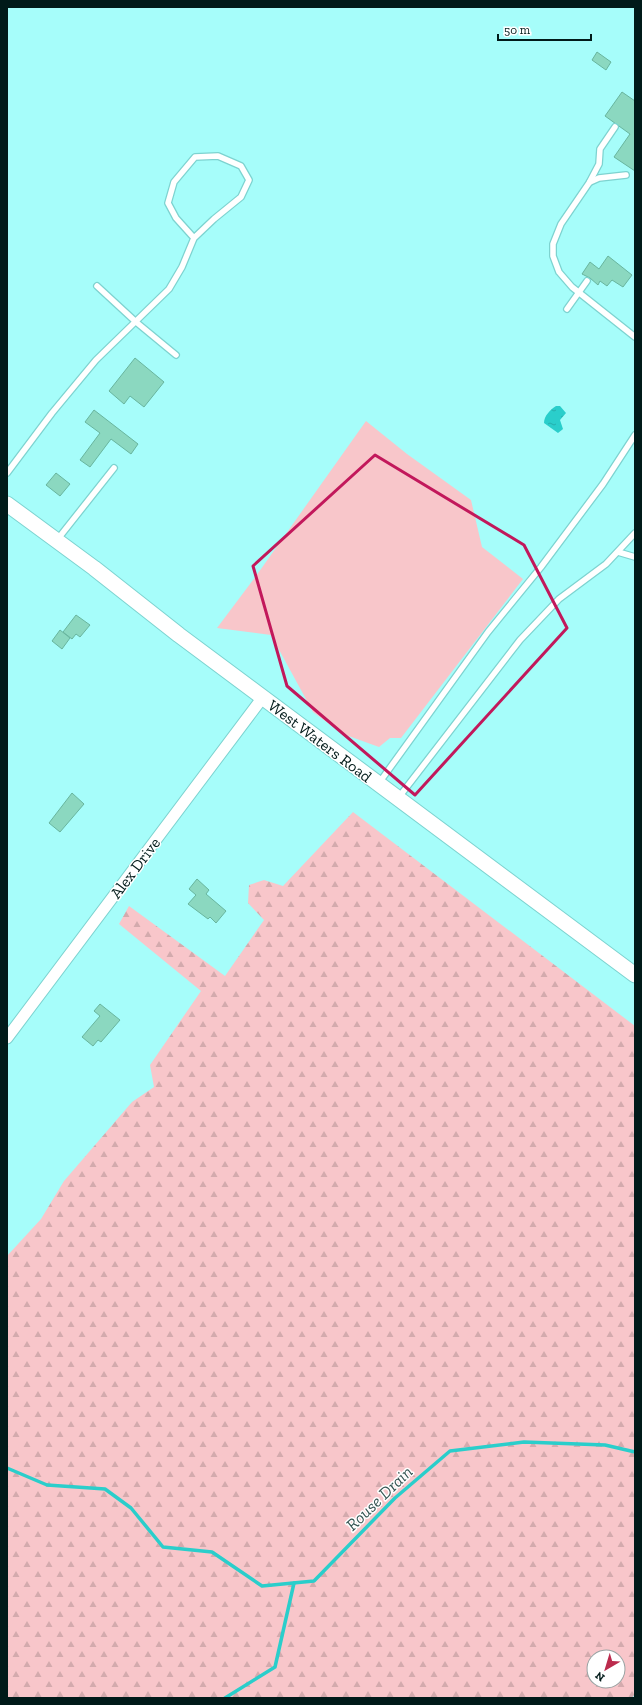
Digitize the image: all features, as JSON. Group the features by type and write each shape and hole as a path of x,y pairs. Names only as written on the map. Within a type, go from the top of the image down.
{"street":[{"name":"West Waters Road","path":"7,504 56,540 178,635 635,975"},
{"name":"Alex Drive","path":"7,1038 263,697"}],"lane":[{"path":"615,127 600,149 599,164 589,183 561,224 553,244 553,256 559,272 579,293 635,337"},
{"path":"7,473 52,413 96,360 169,289 182,267 194,238 241,197 249,180 241,166 218,156 195,157 174,182 168,203 176,218 194,238"},
{"path":"589,183 599,178 626,175"},
{"path":"567,309 587,281"},
{"path":"97,286 136,322 176,355"},
{"path":"378,785 488,632 541,567 603,484 635,435"},
{"path":"56,540 114,468"},
{"path":"397,799 520,640 559,599 606,564 635,533"},
{"path":"618,552 634,556"}],"highlighted area":[{"path":"375,455 524,545 567,628 415,795 287,686 253,566"}],"green space":[{"path":"366,421 407,454 471,500 482,547 523,579 401,738 390,738 379,747 343,734 313,712 271,635 217,628 256,576"},
{"path":"353,812 635,1026 635,1694 632,1698 7,1698 7,1256 41,1219 64,1181 132,1102 154,1087 150,1065 201,991 119,924 129,906 225,976 264,920 248,903 249,885 264,880 283,886"}],"water":[{"path":"556,406 560,406 566,413 560,420 563,429 558,433 544,423 548,413"}],"building":[{"path":"597,52 611,62 606,70 592,60"},
{"path":"622,92 635,101 635,171 614,157 630,134 605,116"},
{"path":"608,256 632,275 623,287 612,280 607,286 600,281 598,285 590,278 582,274 590,262 599,269"},
{"path":"135,358 164,382 144,407 130,396 124,404 109,391"},
{"path":"94,410 138,444 131,454 111,439 90,467 80,460 100,433 85,422"},
{"path":"56,473 70,484 60,496 46,485"},
{"path":"76,615 90,625 80,637 76,634 72,639 63,632"},
{"path":"60,630 70,638 62,649 52,641"},
{"path":"72,793 84,804 60,832 49,823"},
{"path":"197,879 209,890 206,894 226,911 216,923 210,917 208,919 188,904 196,895 189,889"},
{"path":"100,1004 120,1020 101,1042 98,1040 93,1046 82,1037 100,1016 94,1011"}],"waterway":[{"name":"Rouse Drain","path":"7,1468 47,1485 105,1489 131,1508 163,1547 212,1552 262,1586 314,1581 395,1498 450,1451 524,1442 605,1445 635,1452"},
{"name":"Rouse Drain","path":"225,1698 275,1667 294,1583"}]}
